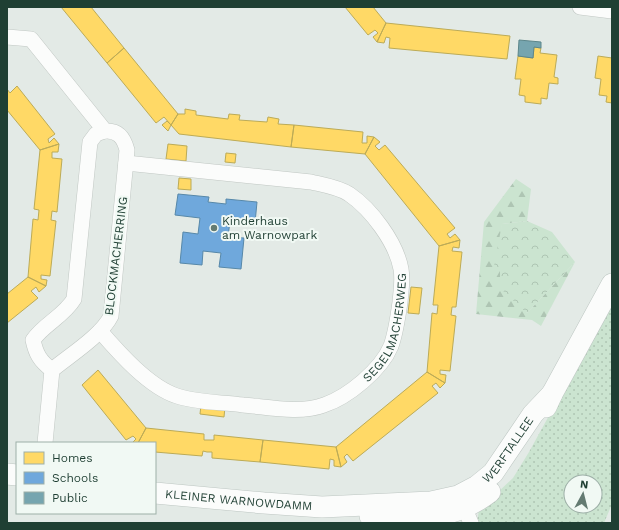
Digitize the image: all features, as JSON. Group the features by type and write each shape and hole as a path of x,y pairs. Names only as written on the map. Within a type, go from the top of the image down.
{"street":[{"path":"580,7 612,11"},
{"name":"BLOCKMACHERRING","path":"7,36 31,39 105,131 110,130 119,134 124,140 127,150 111,316 108,323 100,331 52,370"},
{"path":"45,442 52,370 39,357 33,340 38,333 70,307 74,299 90,142 96,134 105,131"},
{"name":"SEGELMACHERWEG","path":"100,331 119,352 159,387 177,396 196,400 282,408 304,408 323,406 346,395 363,381 383,360 390,347 398,323 402,284 401,268 394,248 372,214 348,194 333,187 311,182 126,164"},
{"name":"WERFTALLEE","path":"464,509 477,486 493,473 533,414 552,394 612,284"},
{"name":"KLEINER WARNOWDAMM","path":"156,492 264,504 322,507 431,502 464,509"}],"green space":[{"path":"516,179 531,189 527,221 502,224 500,271 527,313 575,262 541,326 532,320 476,314 484,222"},
{"path":"527,221 552,232 575,262 527,313 500,288 500,271 494,266 502,224"},
{"path":"612,301 612,504 604,523 477,523 479,510 513,478 529,452"}],"building: Homes":[{"path":"61,7 91,7 124,48 107,63"},
{"path":"345,7 373,7 386,23 377,42 373,37 378,33 375,30 368,35"},
{"path":"386,23 510,36 507,59 389,48 390,38 386,37 384,43 377,42"},
{"path":"534,47 541,48 540,53 557,55 554,77 558,78 558,84 549,83 547,99 541,98 541,104 525,102 525,96 519,95 521,79 515,79 518,56 533,58"},
{"path":"124,48 178,114 171,125 164,117 156,123 107,63"},
{"path":"598,56 612,58 612,103 606,102 607,96 599,95 601,79 595,78"},
{"path":"17,86 55,134 48,139 49,143 54,138 59,144 40,150 7,110 7,89 10,93"},
{"path":"185,109 196,111 196,115 228,119 229,114 240,115 239,120 267,122 268,117 279,119 278,124 294,125 291,147 179,134 171,125 178,114 185,114"},
{"path":"167,121 171,125 168,131 162,125"},
{"path":"294,125 363,132 362,143 367,143 367,136 374,137 365,154 291,147"},
{"path":"374,137 380,142 375,146 379,150 385,145 455,228 447,234 450,238 455,234 460,240 439,246 365,154"},
{"path":"59,144 58,152 52,152 52,158 62,159 57,212 52,211 51,220 56,221 50,276 41,275 41,279 47,280 46,286 28,277 33,219 38,220 39,210 34,209 40,150"},
{"path":"168,144 187,146 186,161 166,159"},
{"path":"226,153 236,154 235,163 225,162"},
{"path":"179,178 191,179 191,190 178,189"},
{"path":"460,240 459,248 453,247 452,251 462,252 456,307 452,307 451,315 456,316 450,371 440,370 440,374 446,375 445,383 427,372 432,313 437,314 438,305 433,305 439,246"},
{"path":"28,277 46,286 39,292 36,287 31,291 38,298 7,323 7,294"},
{"path":"411,287 422,288 419,314 408,313"},
{"path":"98,370 146,428 139,442 133,442 136,439 133,436 126,440 82,385"},
{"path":"427,372 445,383 440,388 436,383 432,386 438,393 353,461 347,454 344,457 347,462 341,467 336,447"},
{"path":"201,405 225,407 224,417 200,414"},
{"path":"146,428 204,434 204,440 214,440 214,435 263,440 260,462 212,458 212,452 203,451 202,456 156,452 156,442 139,442"},
{"path":"263,440 336,447 341,467 334,466 334,460 330,459 329,469 260,462"}],"building: Schools":[{"name":"Kinderhaus am Warnowpark","path":"178,194 209,197 208,202 226,204 226,199 257,202 255,223 230,221 228,237 244,238 241,269 219,267 221,253 203,251 202,265 180,263 183,232 198,234 200,218 175,215"}],"building: Public":[{"path":"519,40 541,42 541,48 534,47 533,58 518,56"}],"place":[{"name":"Kinderhaus am Warnowpark","path":"214,228"}]}
